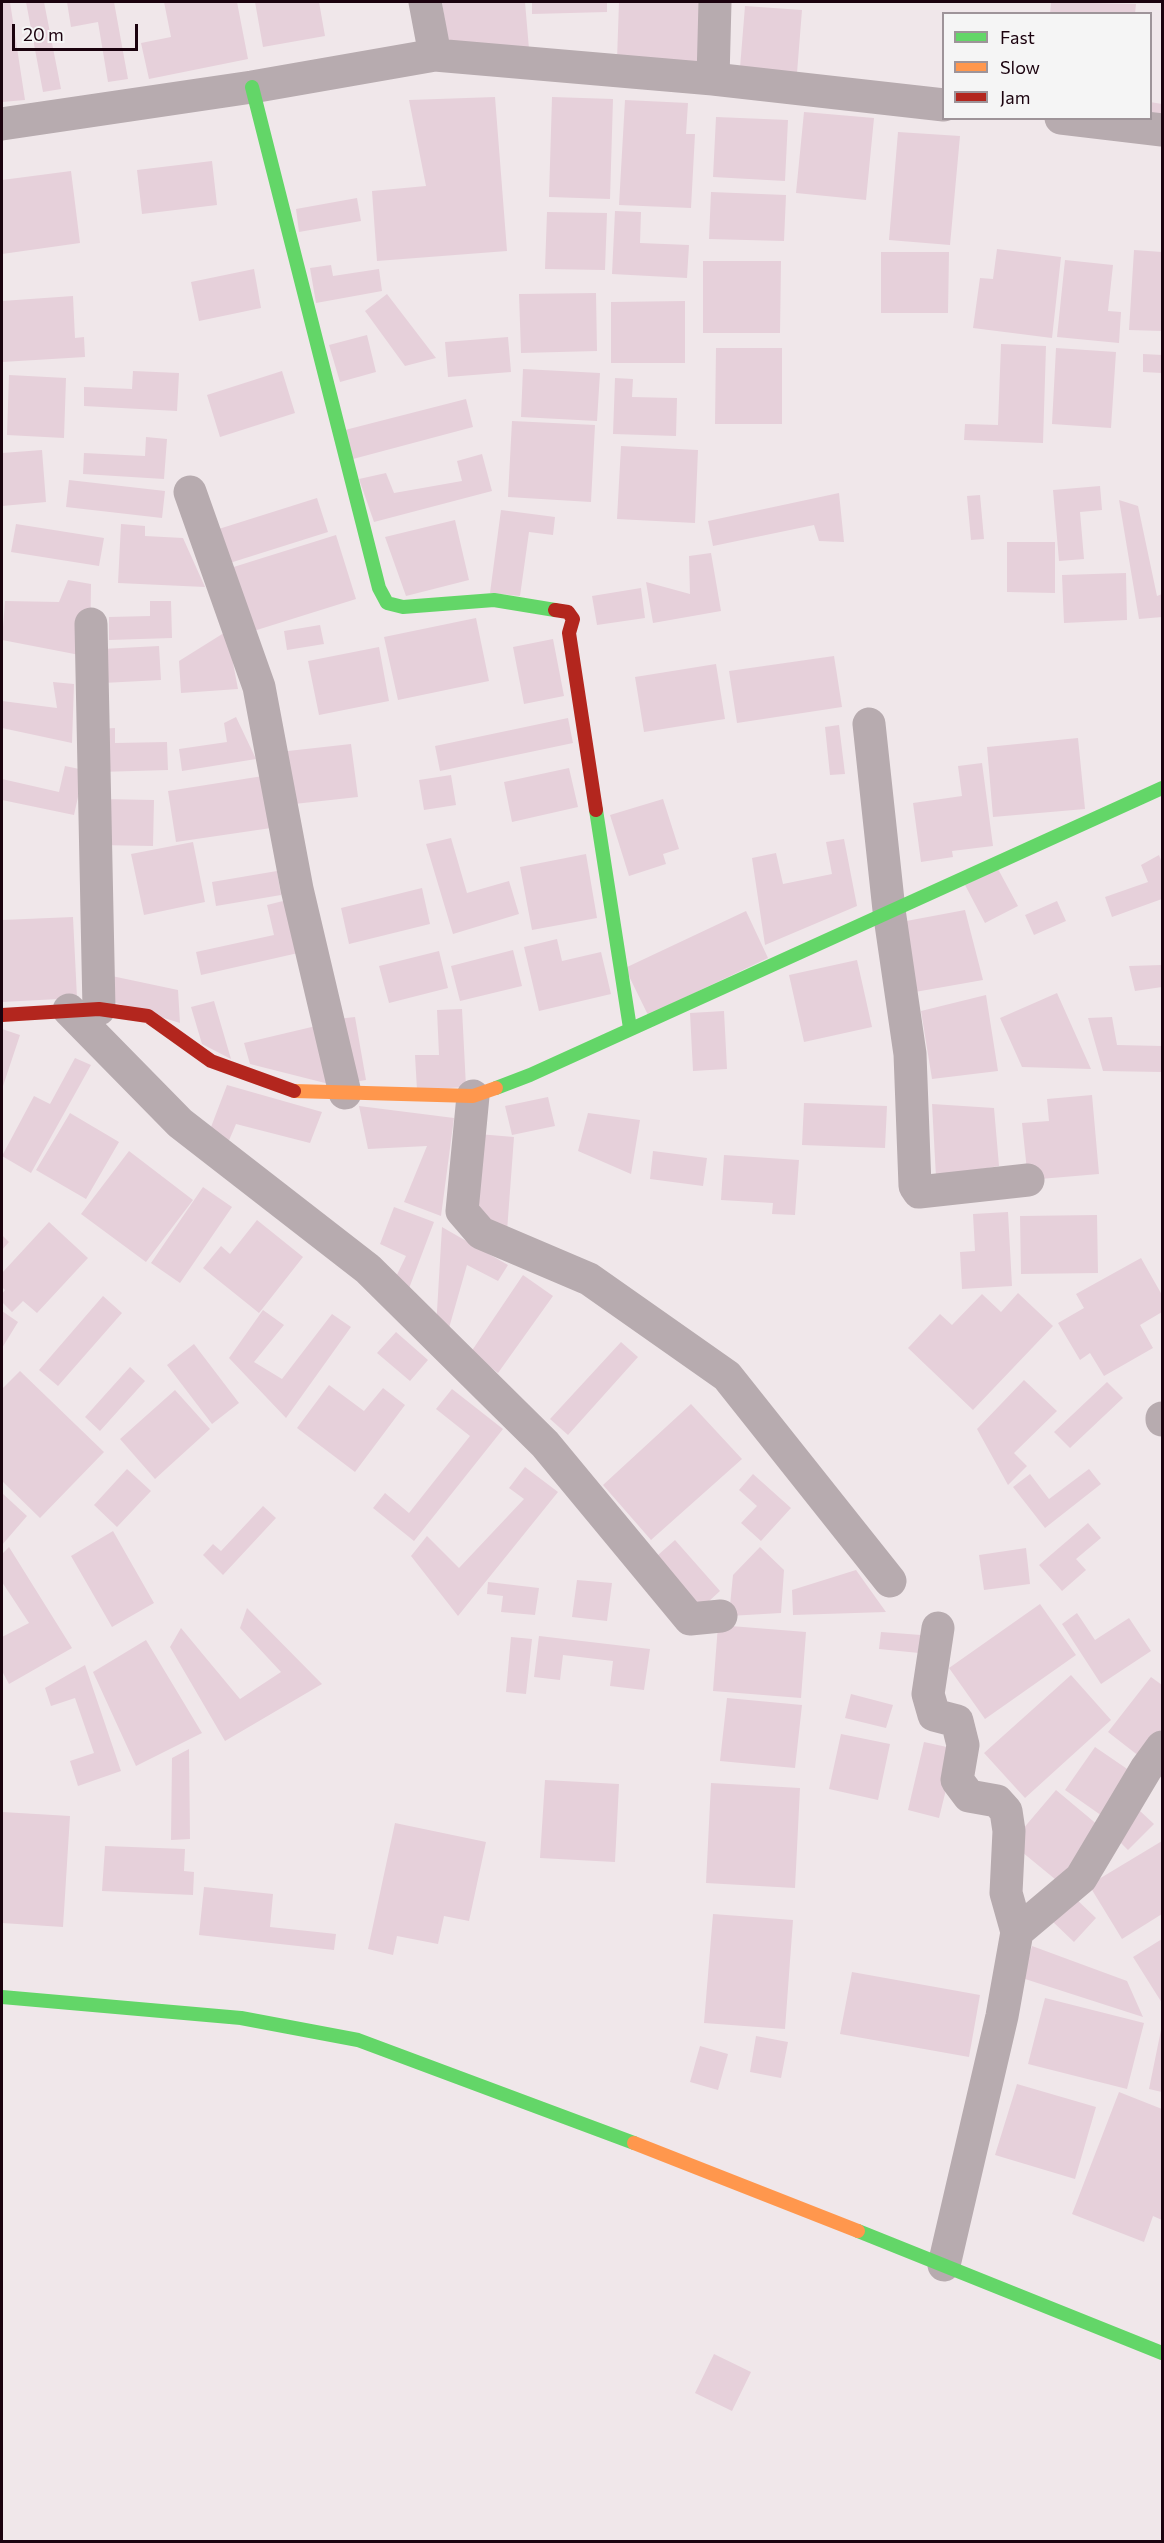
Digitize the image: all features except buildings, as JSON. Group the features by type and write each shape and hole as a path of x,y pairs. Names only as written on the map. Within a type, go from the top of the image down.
{"street":[{"path":"425,2 435,55"},
{"path":"713,79 715,2"},
{"path":"2,124 252,87 435,55 713,79 942,105"},
{"path":"252,87 379,588 387,603 403,607 494,600 568,612 573,619 569,633 630,1028"},
{"path":"1078,120 1162,130"},
{"path":"190,492 260,687 297,889 345,1093"},
{"path":"91,624 84,1009 180,1123 368,1269 545,1444 690,1619 721,1616"},
{"path":"869,724 889,910 910,1054 915,1186 919,1192 1028,1180"},
{"path":"2,1015 84,1009 148,1016 211,1061 298,1093 473,1096 530,1075 1162,788"},
{"path":"473,1096 462,1211 481,1233 589,1279 727,1376 890,1581"},
{"path":"938,1628 928,1694 934,1715 957,1721 963,1746 957,1780 969,1796 997,1801 1006,1811 1009,1831 1006,1893 1017,1932 1002,2016 944,2265"},
{"path":"1017,1932 1081,1878 1146,1769 1162,1747"},
{"path":"2,1997 241,2018 358,2040 714,2173 1162,2353"}],"traffic: fast":[{"path":"252,87 379,588 387,603 403,607 494,600 555,610"},
{"path":"496,1088 530,1075 1162,788"},
{"path":"596,810 630,1028"},
{"path":"2,1997 241,2018 358,2040 634,2143"},
{"path":"858,2231 1162,2353"}],"traffic: slow":[{"path":"294,1091 473,1096 496,1088"},
{"path":"634,2143 858,2231"}],"traffic: jam":[{"path":"555,610 568,612 573,619 569,633 596,810"},
{"path":"2,1015 99,1009 148,1016 211,1061 294,1091"}]}
